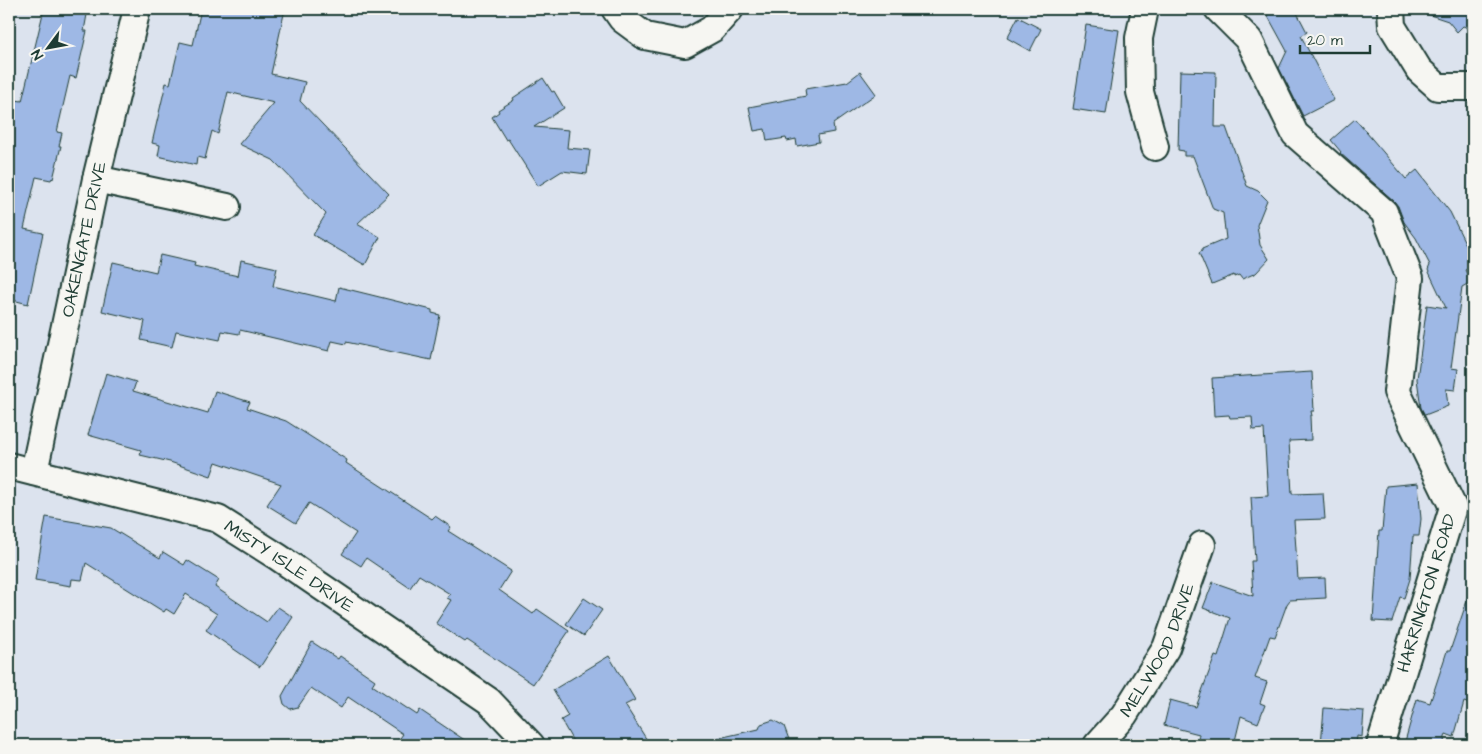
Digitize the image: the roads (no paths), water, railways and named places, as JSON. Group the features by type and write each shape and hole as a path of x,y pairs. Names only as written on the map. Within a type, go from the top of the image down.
{"street":[{"name":"OAKENGATE DRIVE","path":"34,472 96,179 137,9"},
{"path":"615,9 622,19 645,36 685,44 712,29 730,9"},
{"path":"1145,9 1139,38 1140,92 1155,147"},
{"name":"HARRINGTON ROAD","path":"1218,9 1248,40 1295,134 1384,212 1410,278 1397,392 1452,507 1380,745"},
{"path":"1391,9 1392,26 1419,70 1438,87 1473,87"},
{"path":"96,179 227,207"},
{"name":"MISTY ISLE DRIVE","path":"9,466 218,519 278,557 489,701 532,745"},
{"name":"MELWOOD DRIVE","path":"1097,745 1124,715 1166,648 1202,545"}]}
